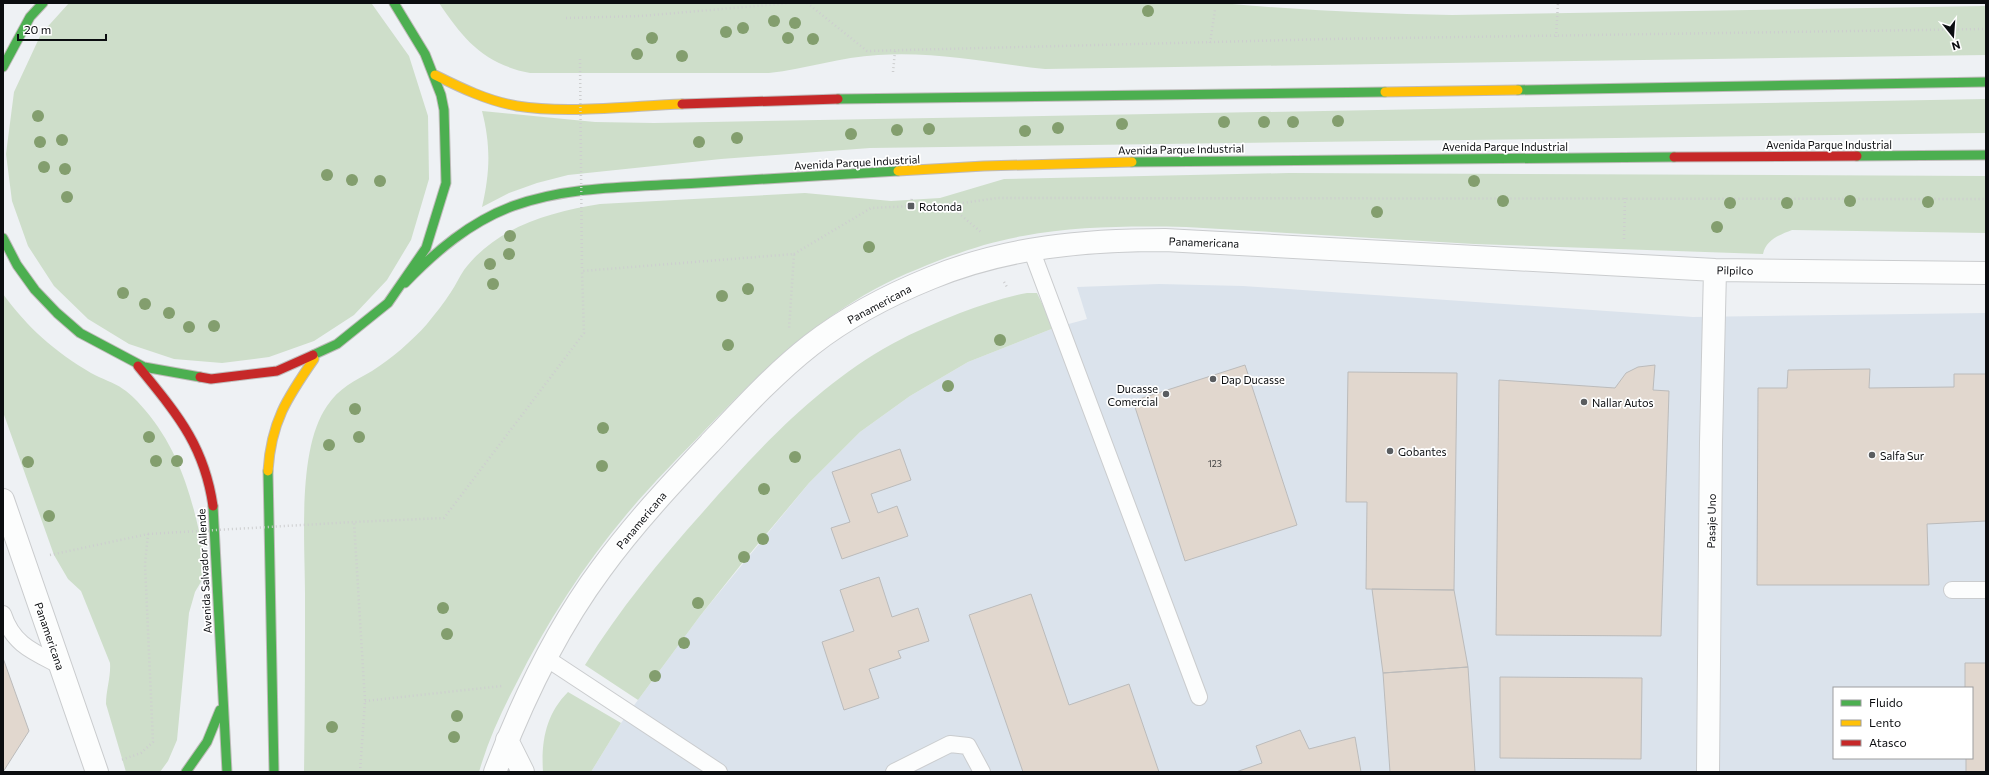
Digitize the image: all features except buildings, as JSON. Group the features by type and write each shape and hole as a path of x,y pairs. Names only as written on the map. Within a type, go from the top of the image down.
{"highway":[{"path":"3,67 30,17 43,3"},
{"path":"3,238 16,264 60,318 97,346 138,366 182,377 227,380 271,374 314,359 354,334 380,313 405,283 424,252 438,218 446,182 448,146 444,110 435,75 418,36 394,3"},
{"path":"435,75 465,90 496,101 518,106 562,109 796,99 1003,98 1986,82"},
{"name":"Avenida Parque Industrial","path":"405,283 428,258 454,237 482,220 508,207 536,198 564,192 592,189 984,166 1188,160 1986,155"},
{"path":"274,772 272,746 268,472 270,448 273,430 301,378 314,359"},
{"name":"Avenida Salvador Allende","path":"138,366 186,427 197,447 204,466 215,523 222,703 227,772"},
{"path":"186,772 207,742 222,703"}],"street":[{"name":"Panamericana","path":"495,772 507,740 534,680 546,658 600,570 640,520 730,421 799,356 839,326 908,288 962,266 1011,253 1031,249 1099,241 1165,240 1484,257"},
{"name":"Pilpilco","path":"1484,257 1715,270 1986,273"},
{"name":"Pasaje Uno","path":"1708,772 1711,442 1715,270"},
{"name":"Panamericana","path":"3,500 96,770"},
{"path":"507,740 523,772"}],"lane":[{"path":"1031,249 1199,697"},
{"path":"1952,590 1986,590"},
{"path":"3,614 6,624 22,646 61,666"},
{"path":"546,658 719,772"},
{"path":"894,772 950,744 968,746 982,772"}],"path":[{"path":"566,18 640,16 790,3"},
{"path":"807,3 868,51 1210,43 1986,29"},
{"path":"1556,37 1558,3"},
{"path":"1210,43 1215,10"},
{"path":"25,561 148,534 444,518 584,333 580,59"},
{"path":"911,206 914,171"},
{"path":"582,271 794,254 871,208 948,205 997,198 1986,199"},
{"path":"789,335 794,254"},
{"path":"1003,280 1038,271"},
{"path":"354,522 365,701 360,772"},
{"path":"96,770 141,753 153,742 145,564 148,534"},
{"path":"365,701 505,686"}],"shaded area":[{"path":"1159,284 1243,286 1693,317 1986,313 1986,772 591,772 621,723 700,616 809,483 860,432 910,396 968,362 1054,328 1087,319 1077,287"}],"green space":[{"path":"69,3 372,4 409,56 428,116 429,179 411,240 387,280 354,315 314,341 269,357 222,363 174,359 129,344 88,319 54,286 28,246 12,201 6,154 14,92 41,34"},
{"path":"439,3 1221,3 1336,11 1452,15 1986,6 1986,55 1045,69 962,58 899,54 864,56 769,73 530,73 514,69 488,57 467,39 457,28"},
{"path":"1986,99 1986,133 870,148 721,159 568,175 537,183 509,193 482,207 487,182 488,148 482,111 595,122 654,123"},
{"path":"1289,173 1986,176 1986,233 1792,230 1778,236 1770,242 1763,254 1474,244 1186,227 1125,227 1084,228 1043,233 996,242 956,254 887,283 857,299 802,338 752,382 635,504 610,534 580,575 540,639 505,705 495,727 479,772 304,772 304,523 307,471 311,446 317,424 327,406 337,394 359,378 387,361 427,324 453,289 464,270 477,255 508,232 543,217 581,207 600,204 805,193 891,201 940,198 1004,179"},
{"path":"1027,293 1037,293 1054,328 968,362 910,396 860,432 809,483 743,562 700,616 638,700 585,665 626,605 671,548 745,465 814,398 865,360 909,335 968,310 1001,299"},
{"path":"3,294 22,318 53,347 91,373 112,382 129,393 138,402 156,423 165,437 180,467 191,498 203,553 204,571 202,580 195,592 189,613 177,740 168,761 160,772 126,772 106,704 110,663 81,591 68,579 54,555 3,412"},
{"path":"568,692 621,723 591,772 543,772 543,750 546,729 555,709"}],"traffic: fast":[{"path":"3,67 30,17 43,3"},
{"path":"313,355 337,344 388,303 426,248 446,183 444,110 441,95 425,54 394,3"},
{"path":"1518,90 1986,82"},
{"path":"838,99 1385,92"},
{"path":"1857,156 1986,155"},
{"path":"1132,162 1674,157"},
{"path":"405,283 454,238 482,220 513,206 554,195 574,191 617,187 898,171"},
{"path":"3,238 17,265 35,290 57,313 80,333 144,367 200,377"},
{"path":"268,471 274,772"},
{"path":"213,506 227,772"},
{"path":"186,772 207,742 220,710"}],"traffic: slow":[{"path":"435,75 485,97 517,106 557,109 599,109 682,104"},
{"path":"1385,92 1518,90"},
{"path":"898,171 984,166 1132,162"},
{"path":"268,471 273,438 282,411 314,359"}],"traffic: jam":[{"path":"682,104 838,99"},
{"path":"1674,157 1857,156"},
{"path":"200,377 211,379 277,371 313,355"},
{"path":"138,366 186,430 203,465 209,484 213,506"}],"place":[{"name":"Rotonda","path":"911,206"},
{"name":"Dap Ducasse","path":"1213,379"},
{"name":"Ducasse Comercial","path":"1166,394"},
{"name":"Nallar Autos","path":"1584,402"},
{"name":"Gobantes","path":"1390,451"},
{"name":"Salfa Sur","path":"1872,455"}]}
